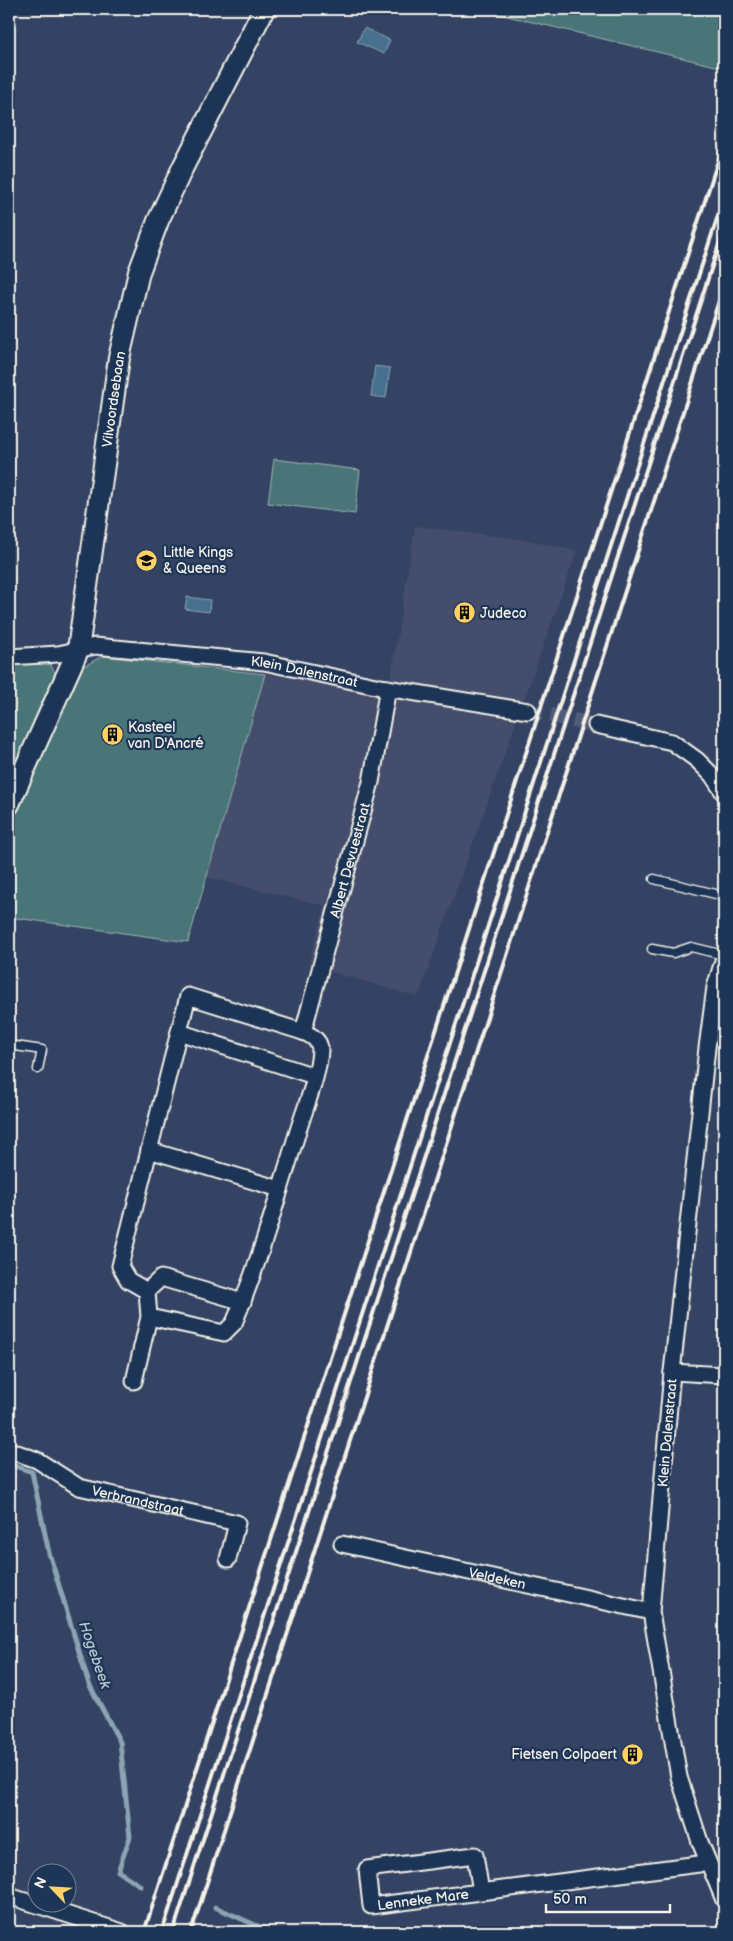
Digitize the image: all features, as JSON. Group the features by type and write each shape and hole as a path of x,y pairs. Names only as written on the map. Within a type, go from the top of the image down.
{"street":[{"name":"Vilvoordsebaan","path":"9,804 78,650 119,358 139,272 158,221 179,176 264,9"},
{"name":"Klein Dalenstraat","path":"9,657 58,654 94,646 264,662 388,688 528,711"},
{"name":"Albert Devuestraat","path":"303,1032 371,782 388,688"},
{"path":"596,725 672,742 697,760 712,775 724,793"},
{"name":"Klein Dalenstraat","path":"724,957 714,987 672,1372 651,1612 680,1777 707,1860 724,1900"},
{"path":"147,1291 128,1280 120,1266 188,996 313,1036 318,1042 320,1049 314,1076 280,1189 243,1302 234,1323 224,1333 149,1317"},
{"path":"179,1032 314,1076"},
{"path":"149,1150 280,1189"},
{"path":"147,1291 161,1278 243,1302"},
{"path":"134,1381 149,1317 147,1291"},
{"path":"672,1372 724,1375"},
{"name":"Verbrandstraat","path":"9,1450 37,1460 79,1487 238,1523 228,1559"},
{"name":"Veldeken","path":"342,1544 651,1612"},
{"name":"Lenneke Mare","path":"481,1892 475,1854 367,1869 371,1906 481,1892 699,1864 707,1860"},
{"path":"9,1896 122,1932"}],"lane":[{"path":"654,879 724,896"},
{"path":"652,949 673,953 691,947 724,957"},
{"path":"9,1045 42,1050 38,1069"}],"shaded area":[{"path":"364,28 390,40 384,54 357,42"},
{"path":"375,366 390,368 386,398 371,396"},
{"path":"415,526 526,540 577,551 418,997 308,965 325,906 207,877 265,674 386,694 391,676"},
{"path":"187,597 210,600 209,612 185,609"}],"green space":[{"path":"478,9 724,9 724,68"},
{"path":"274,459 360,470 355,514 268,503"},
{"path":"102,656 265,674 188,942 9,917 9,820 76,671"},
{"path":"9,664 50,664 57,676 9,785"}],"waterway":[{"name":"Hogebeek","path":"9,1464 32,1472 49,1553 89,1684 120,1742 130,1837 118,1871 141,1886"},
{"name":"Hogebeek","path":"215,1907 271,1932"}],"tunnel":[{"path":"528,711 596,725"}],"railway":[{"path":"144,1932 724,142"},
{"path":"162,1932 724,197"},
{"path":"173,1932 724,229"},
{"path":"191,1932 724,285"}],"place":[{"name":"Little Kings & Queens","path":"147,560"},
{"name":"Judeco","path":"464,613"},
{"name":"Kasteel van D'Ancré","path":"112,735"},
{"name":"Fietsen Colpaert","path":"633,1754"}]}
